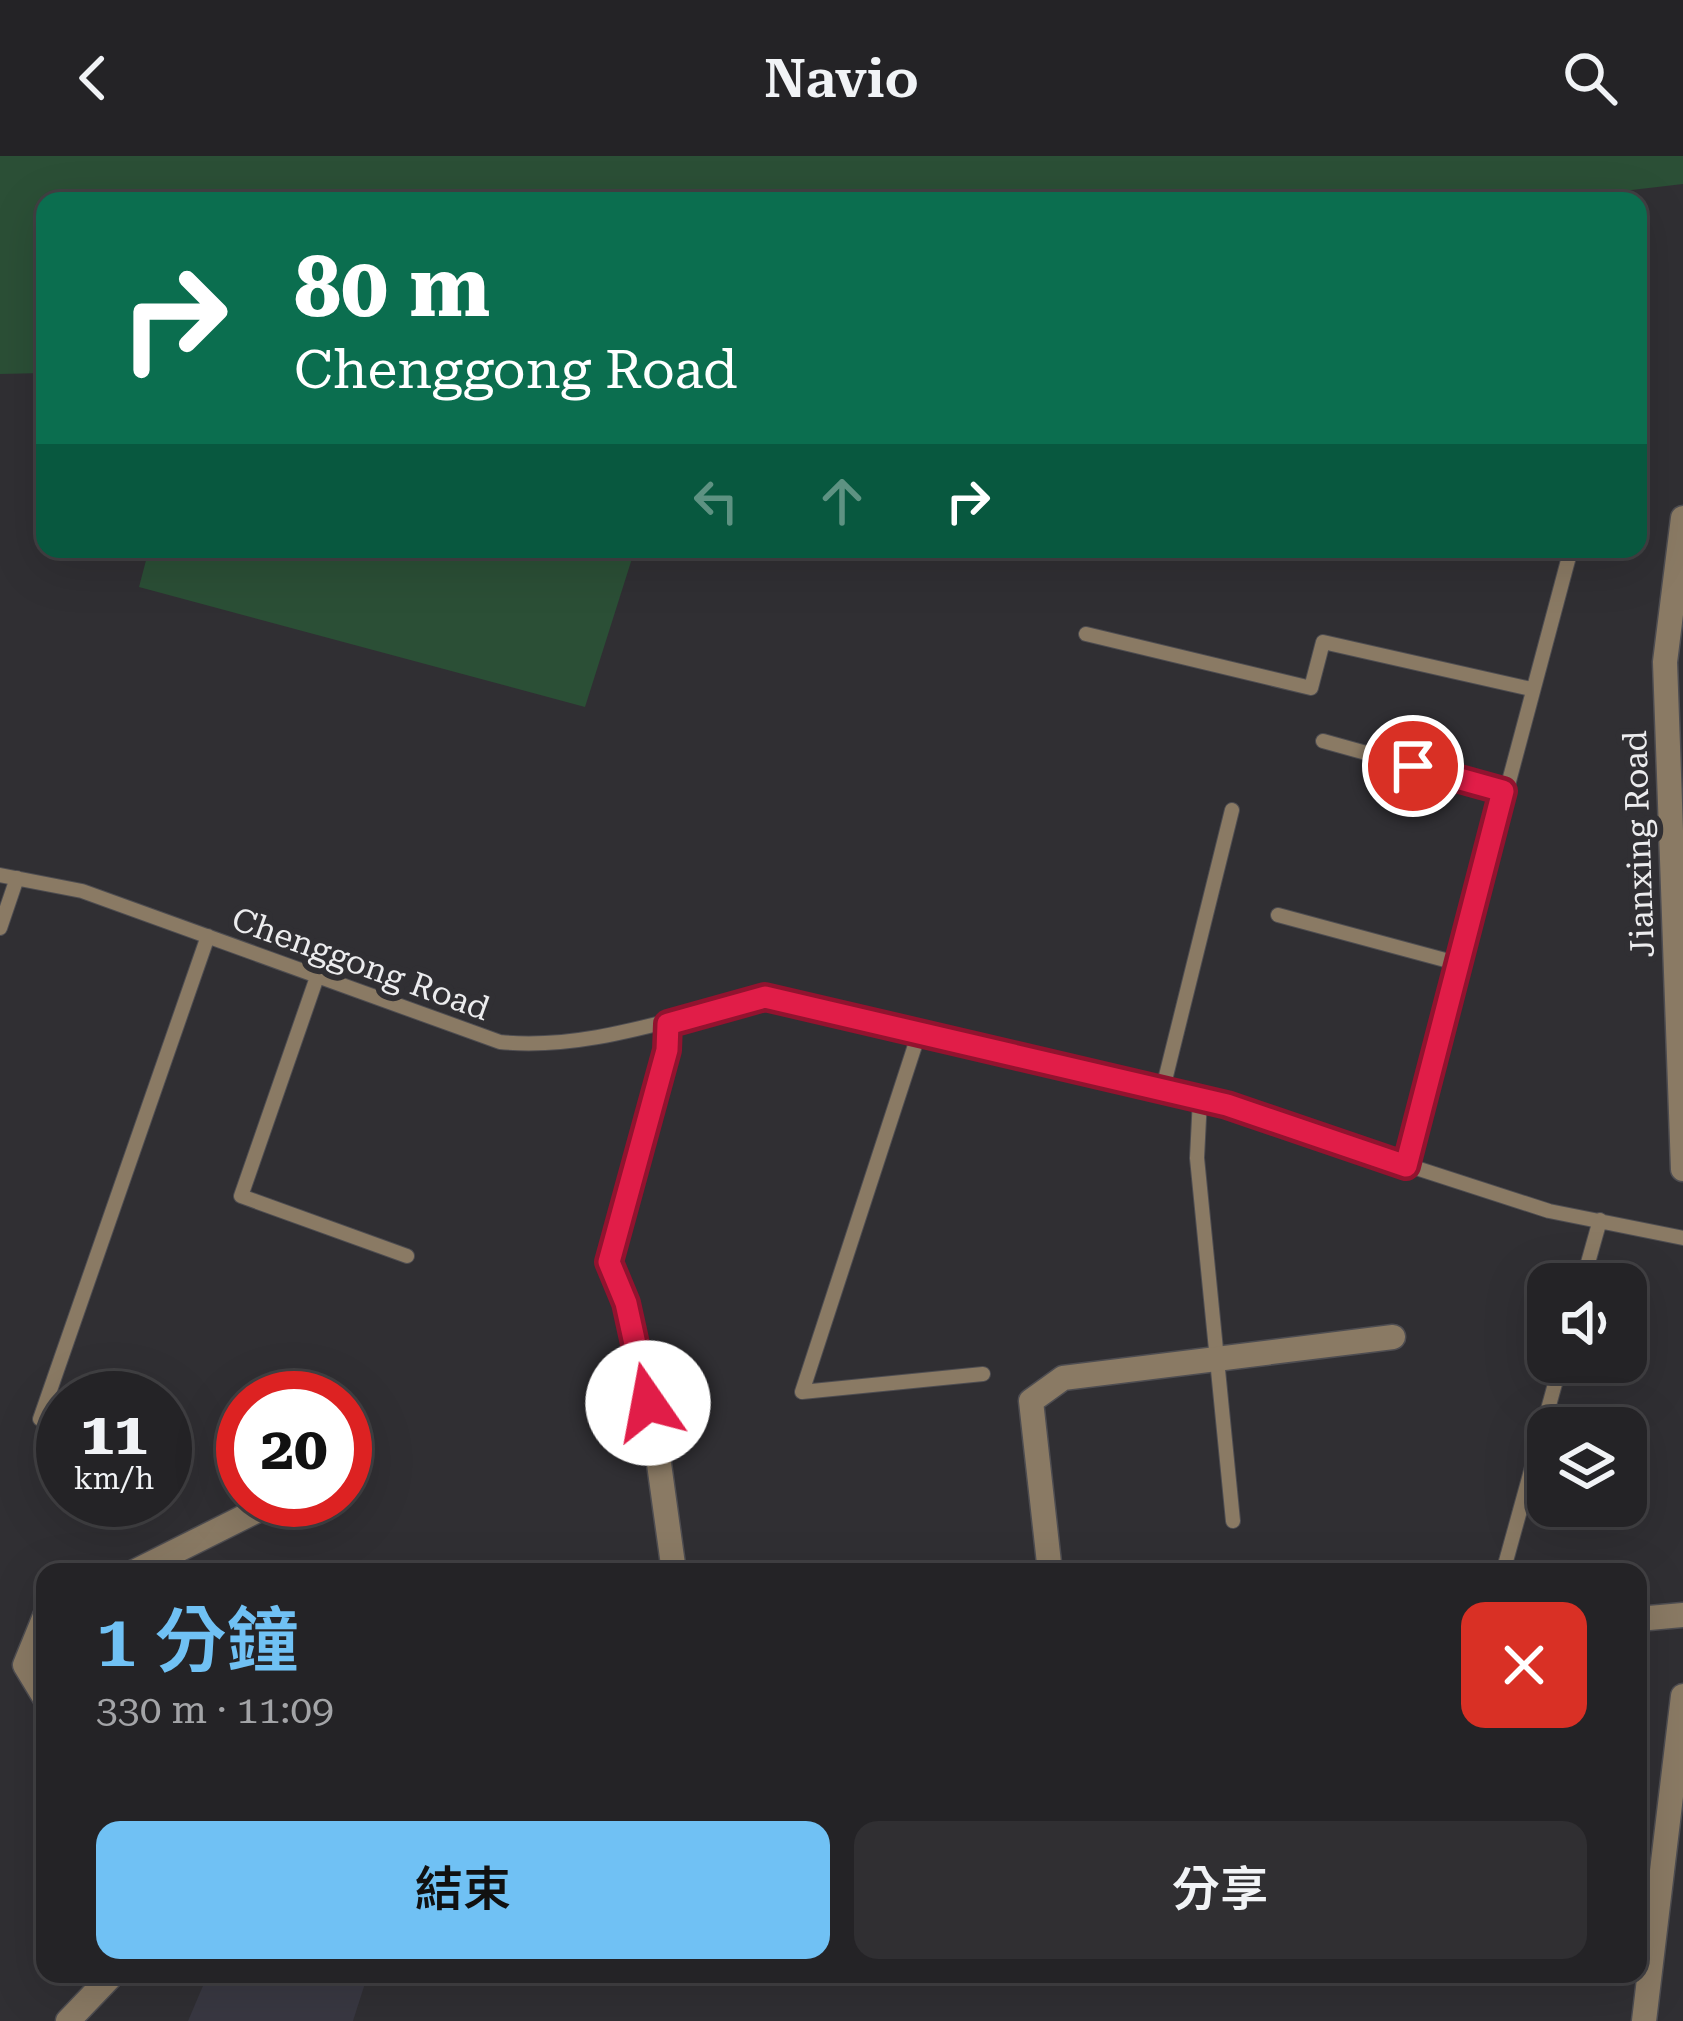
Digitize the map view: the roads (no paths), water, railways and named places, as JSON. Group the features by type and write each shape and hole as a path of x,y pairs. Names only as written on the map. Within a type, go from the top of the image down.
{"street":[{"name":"Jianxing Road","path":"1683,518 1665,662 1683,1169"},
{"path":"1049,1563 1031,1401 1063,1378 1394,1337"},
{"path":"656,1442 673,1563"},
{"path":"152,1563 224,1527"},
{"path":"1647,1618 1683,1615"},
{"path":"36,1638 25,1665 36,1683"},
{"path":"1644,2021 1673,1858 1683,1696"},
{"path":"68,2021 104,1983"}],"lane":[{"path":"1406,1166 1568,558"},
{"path":"1086,634 1311,688 1323,641 1531,689"},
{"path":"1323,741 1503,791"},
{"path":"1163,1088 1232,810"},
{"name":"Chenggong Road","path":"0,875 82,892 500,1042 567,1040 668,1024 765,997 1163,1088 1549,1210 1683,1238"},
{"path":"0,928 17,878"},
{"path":"1278,915 1460,964"},
{"path":"57,1371 208,936"},
{"path":"316,976 241,1196 407,1256"},
{"path":"656,1442 626,1303 609,1262 667,1050 668,1024"},
{"path":"920,1030 802,1392 983,1374"},
{"path":"1200,1098 1197,1158 1233,1522"},
{"path":"1588,1263 1600,1220"},
{"path":"1505,1563 1555,1383"}]}
